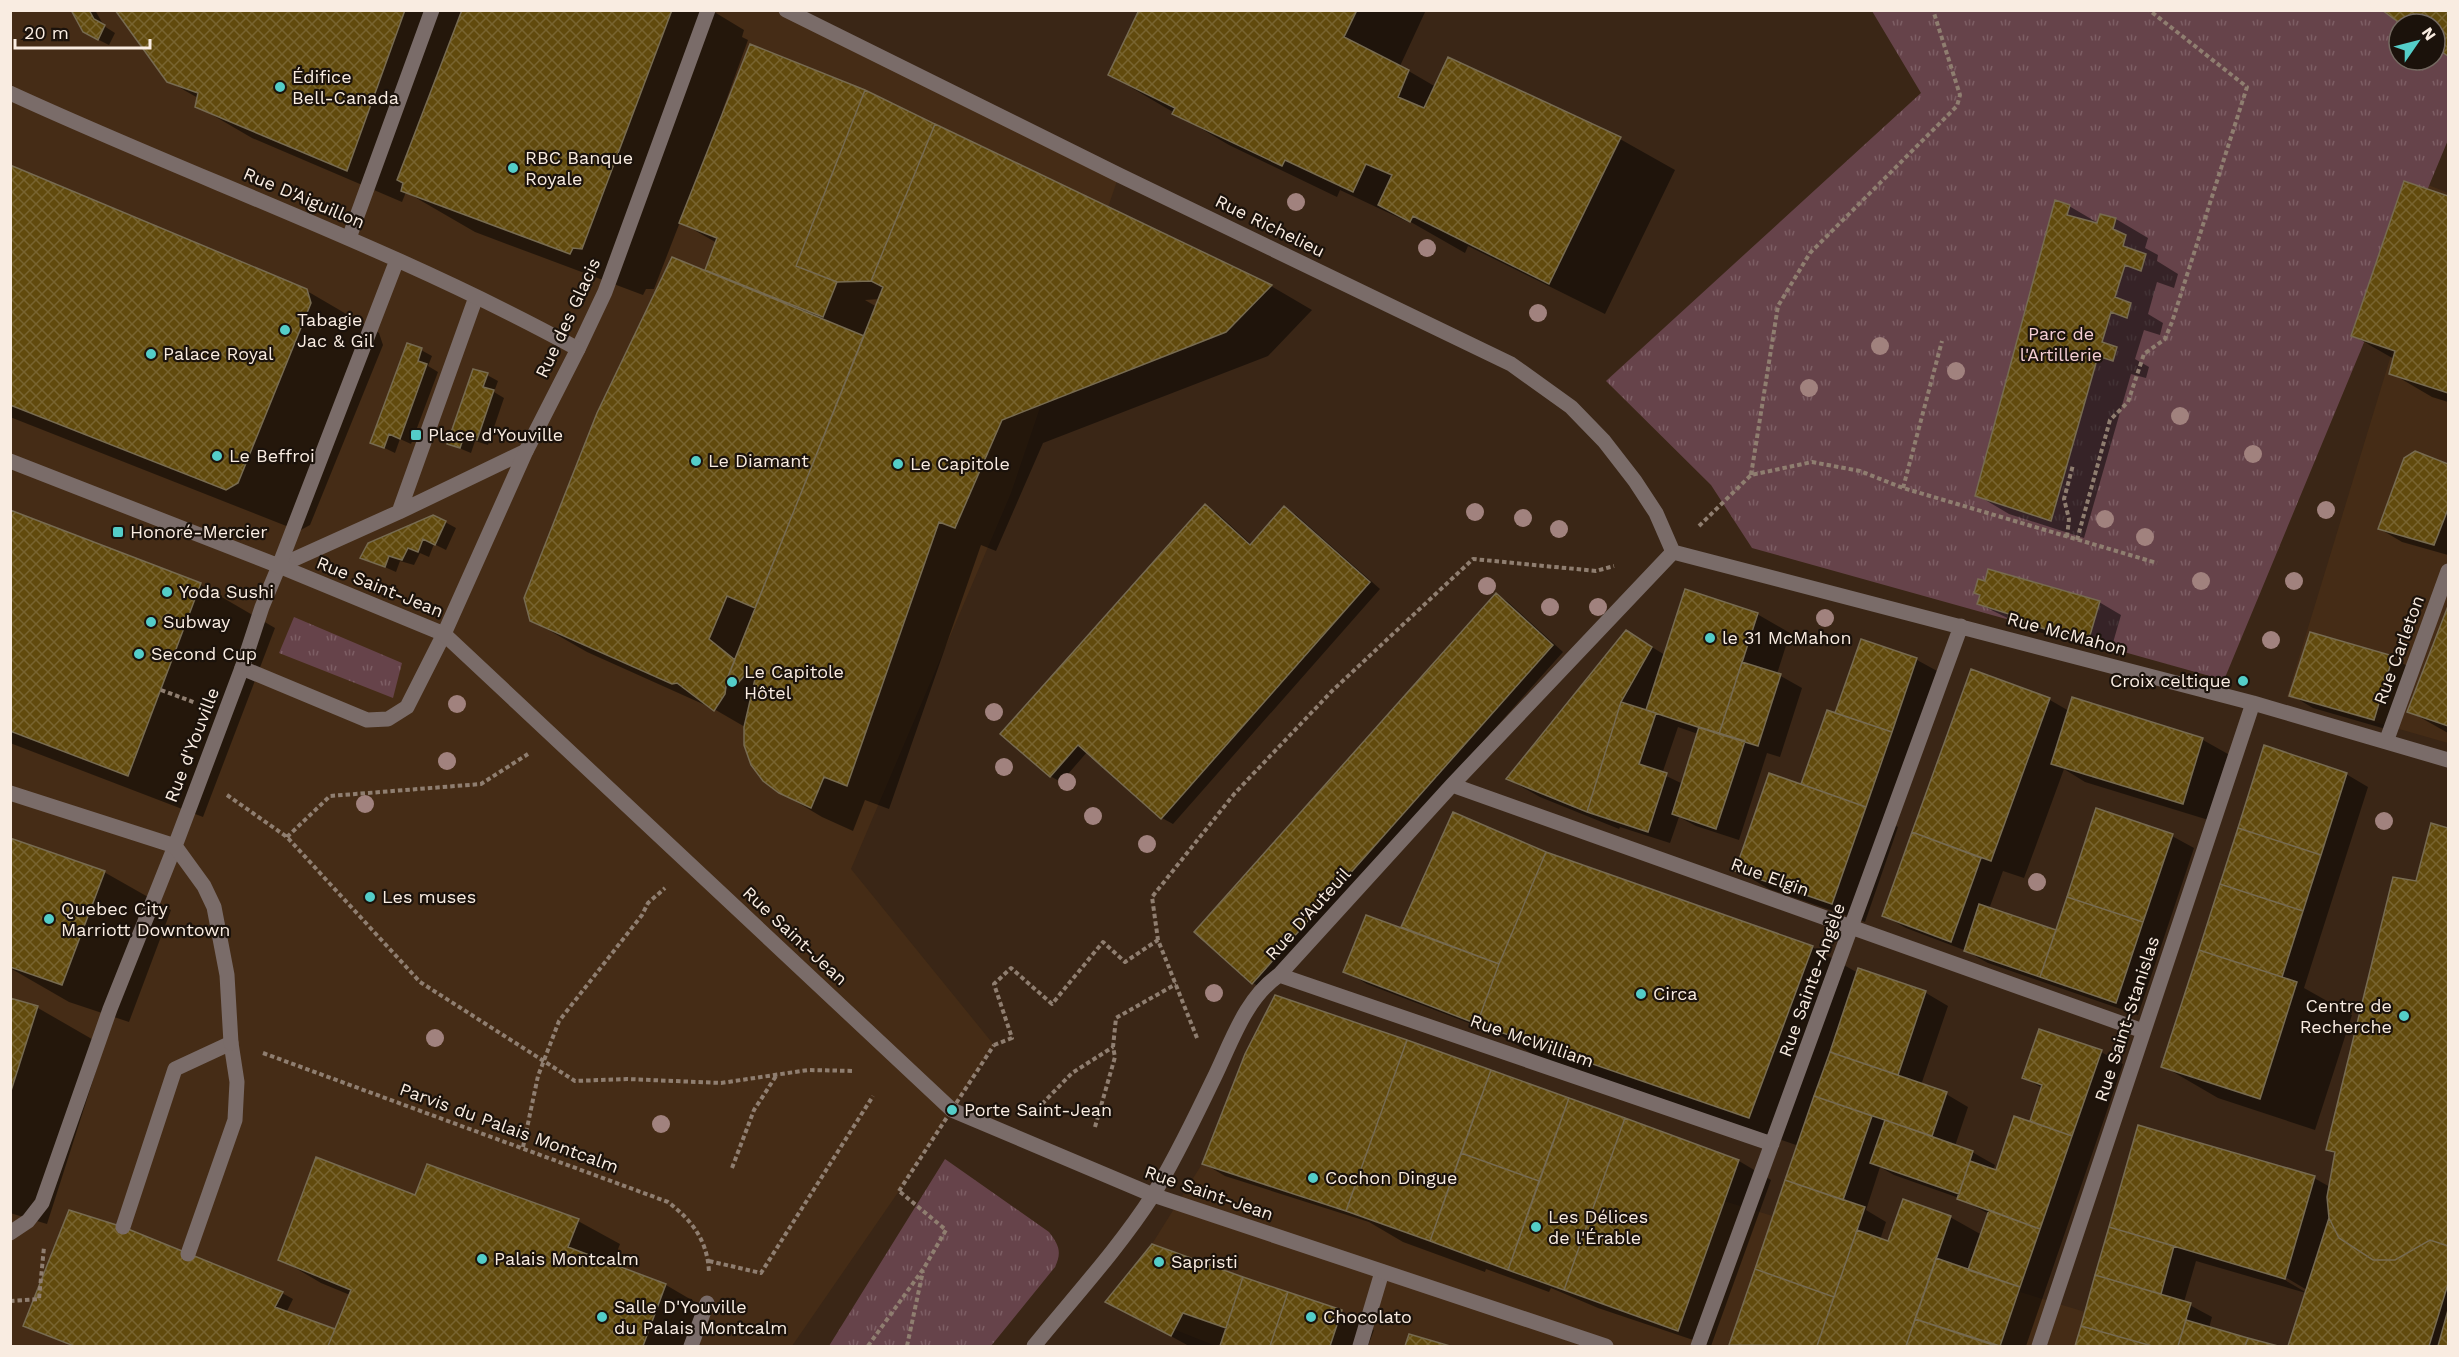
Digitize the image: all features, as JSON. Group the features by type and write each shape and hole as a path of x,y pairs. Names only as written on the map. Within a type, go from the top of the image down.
{"street":[{"path":"348,238 432,10"},
{"name":"Rue des Glacis","path":"242,668 367,720 388,719 407,707 444,634 526,451 605,292 708,10"},
{"name":"Rue Richelieu","path":"786,10 1119,175 1511,364 1571,407 1604,441 1656,513 1673,552"},
{"name":"Rue D'Aiguillon","path":"10,93 348,238 476,297 578,349"},
{"name":"Rue d'Youville","path":"10,1233 28,1221 42,1203 110,1009 175,846 242,668 262,607 397,261"},
{"path":"399,512 476,297"},
{"path":"279,566 526,451"},
{"name":"Rue Saint-Jean","path":"10,461 279,566 444,634 952,1110 1153,1195 1606,1347"},
{"name":"Rue McMahon","path":"1673,552 2253,703 2448,760"},
{"name":"Rue D'Auteuil","path":"1034,1347 1153,1195 1187,1135 1247,1009 1263,987 1280,975 1452,785 1673,552"},
{"name":"Rue Carleton","path":"2386,742 2448,571"},
{"name":"Rue Sainte-Angèle","path":"1698,1347 1961,626"},
{"name":"Rue Saint-Stanislas","path":"2039,1347 2253,703"},
{"name":"Rue Elgin","path":"1452,785 2143,1031"},
{"path":"10,793 175,846 204,885 214,907 227,975 231,1043 237,1082 234,1120 188,1254"},
{"name":"Rue McWilliam","path":"1280,975 1772,1144"},
{"path":"123,1227 175,1069 231,1043"},
{"path":"1360,1347 1382,1272"},
{"path":"691,1347 707,1303"}],"path":[{"path":"1750,475 1778,306 1787,289 1810,253 1957,106 1960,95 1933,10"},
{"path":"2078,540 2110,420 2128,402 2144,354 2165,339 2247,87 2149,10"},
{"path":"1903,488 1942,340"},
{"path":"1673,552 1750,475 1812,462 1860,471 1903,488 2157,563"},
{"path":"2067,537 2069,519 2064,499 2073,465"},
{"path":"1198,1041 1158,940 1152,897 1235,794 1332,691 1473,559 1596,571 1618,566"},
{"path":"161,690 197,703"},
{"path":"287,837 330,796 481,784 529,753"},
{"path":"227,794 287,837 420,982 575,1081 627,1079 721,1083 808,1070 855,1071"},
{"path":"523,1148 543,1061 559,1021 642,915 648,903 665,888"},
{"path":"868,1347 924,1268 946,1230 899,1191 994,1045 1012,1038 994,984 1011,968 1052,1004 1103,942 1125,963 1158,940"},
{"path":"1095,1127 1115,1057 1113,1047 1116,1018 1176,984"},
{"name":"Parvis du Palais Montcalm","path":"231,1043 294,1063 668,1202 694,1225 703,1242 709,1261 707,1303"},
{"path":"1042,1104 1072,1072 1113,1047"},
{"path":"732,1167 754,1110 776,1076"},
{"path":"709,1261 761,1273 873,1096"},
{"path":"10,1300 39,1299 45,1241 28,1221"},
{"path":"906,1347 924,1268"}],"shaded area":[{"path":"10,11 786,11 1119,175 1011,493 851,869 994,1045 899,1191 792,1346 11,1346"},
{"path":"2404,175 2448,193 2448,743 2287,697 2392,352 2347,338"},
{"path":"1245,1054 2196,1346 1216,1346 1105,1302 1152,1244 1202,1164"}],"green space":[{"name":"Parc de l'Artillerie","path":"1872,11 2448,11 2448,140 2224,680 1752,548 1711,485 1606,381 1921,93"},
{"path":"294,617 402,663 393,698 279,653"},
{"path":"945,1159 1049,1232 1058,1249 1055,1267 991,1346 829,1346"}],"building":[{"path":"71,10 89,10 94,19 105,25 98,40 83,32"},
{"name":"Édifice Bell-Canada","path":"115,10 405,10 347,171 195,107 198,93 167,82"},
{"path":"462,10 672,10 582,249 573,248 570,254 401,191 403,183 397,180"},
{"path":"1139,10 1357,10 1344,37 1409,70 1398,97 1424,108 1448,57 1621,137 1549,284 1413,216 1410,222 1378,205 1392,175 1366,164 1353,192 1285,160 1282,166 1172,114 1175,108 1108,75"},
{"path":"2382,10 2448,10 2448,56 2447,12 2387,14"},
{"path":"750,44 865,90 796,266 837,282 823,317 705,270 717,238 679,223"},
{"path":"865,90 935,124 871,281 837,282 796,266"},
{"name":"Le Capitole","path":"935,124 1272,285 1226,332 1002,420 955,528 939,522 847,786 824,777 811,808 779,793 763,781 751,765 744,745 744,727 755,679 746,674 737,684 727,679 883,287 871,281"},
{"name":"Palace Royal","path":"10,165 307,289 311,303 238,483 226,490 10,405"},
{"path":"2404,181 2448,196 2448,393 2389,374 2395,351 2351,336"},
{"path":"2055,200 2070,205 2067,215 2097,223 2100,214 2116,218 2113,229 2126,235 2123,246 2146,254 2141,271 2125,265 2115,297 2131,303 2127,318 2111,312 2102,342 2117,347 2113,361 2098,356 2051,521 1975,496"},
{"name":"Le Diamant","path":"672,257 864,336 755,608 727,596 709,639 735,660 727,679 725,694 714,711 677,683 672,684 530,621 524,598 597,413"},
{"path":"407,343 422,348 418,361 427,364 400,439 389,434 384,448 370,443"},
{"path":"473,369 488,373 483,387 494,390 477,440 464,436 460,448 447,444"},
{"path":"2415,451 2448,464 2448,509 2434,545 2378,529 2404,458"},
{"path":"1205,504 1250,545 1284,506 1370,582 1161,819 1078,745 1050,777 1000,734"},
{"path":"10,510 201,583 128,776 10,731"},
{"path":"433,515 446,521 435,545 423,539 418,552 408,548 402,560 389,556 385,567 360,558 368,543"},
{"path":"1988,569 2100,601 2088,642 2008,618 2009,614 1977,604 1980,595 1974,593 1978,579 1985,581"},
{"name":"le 31 McMahon","path":"1685,589 1758,613 1719,734 1646,710"},
{"path":"1496,593 1553,645 1252,984 1194,932"},
{"path":"2448,606 2448,726 2407,712"},
{"path":"1626,630 1652,647 1621,702 1587,812 1506,779"},
{"path":"2310,632 2393,656 2374,720 2289,696"},
{"path":"1861,639 1917,658 1892,732 1835,713"},
{"path":"1742,662 1781,674 1758,746 1719,734"},
{"path":"1971,669 2050,698 1991,861 1912,832"},
{"path":"2072,697 2203,738 2183,804 2051,764"},
{"path":"1621,702 1656,713 1639,764 1667,773 1648,832 1587,812"},
{"path":"1827,710 1892,732 1866,807 1801,784"},
{"path":"1699,727 1745,741 1716,829 1672,814"},
{"path":"2264,745 2347,773 2321,855 2238,828"},
{"path":"1769,773 1866,807 1832,904 1735,871"},
{"path":"2096,808 2173,834 2143,922 2067,897"},
{"path":"1453,812 1546,852 1499,964 1401,927"},
{"name":"Centre de Recherche","path":"2431,823 2448,828 2448,1246 2430,1240 2395,1260 2373,1260 2339,1238 2329,1218 2327,1197 2335,1152 2326,1150 2393,877 2416,881"},
{"path":"2238,828 2321,855 2303,911 2220,884"},
{"path":"1912,832 1981,858 1951,942 1882,916"},
{"name":"Quebec City Marriott Downtown","path":"10,838 105,871 62,985 10,967"},
{"name":"Circa","path":"1546,852 1813,946 1749,1118 1477,1024 1499,964"},
{"path":"2220,884 2303,911 2282,977 2199,950"},
{"path":"2067,897 2143,922 2116,1003 2040,977"},
{"path":"1979,904 2056,930 2040,977 1964,951"},
{"path":"1366,915 1499,964 1477,1024 1343,972"},
{"path":"2199,950 2297,982 2260,1099 2161,1067"},
{"path":"1858,968 1926,991 1898,1075 1830,1052"},
{"path":"1275,995 1407,1040 1346,1211 1202,1164 1245,1054"},
{"path":"10,998 38,1006 10,1094"},
{"path":"2039,1029 2102,1050 2072,1136 2030,1121 2042,1085 2022,1078"},
{"path":"1407,1040 1491,1070 1430,1241 1346,1211"},
{"path":"1830,1052 1947,1092 1932,1136 1814,1096"},
{"path":"1491,1070 1569,1098 1539,1181 1461,1153"},
{"path":"1814,1096 1872,1116 1843,1200 1785,1180"},
{"path":"1569,1098 1625,1118 1564,1290 1508,1270"},
{"path":"2014,1116 2072,1136 2040,1229 1957,1199 1970,1161 1996,1170"},
{"path":"1625,1118 1739,1160 1678,1331 1564,1290"},
{"path":"1885,1120 1973,1151 1959,1194 1870,1163"},
{"path":"2138,1125 2315,1176 2285,1279 2109,1227"},
{"path":"1461,1153 1539,1181 1508,1270 1430,1241"},
{"name":"Palais Montcalm","path":"316,1157 415,1195 427,1164 579,1219 568,1247 666,1284 643,1346 328,1346 351,1290 278,1260"},
{"path":"1785,1180 1865,1207 1834,1297 1755,1269"},
{"path":"1903,1199 1951,1216 1906,1346 1817,1346 1857,1230 1888,1241"},
{"path":"69,1210 123,1227 283,1292 275,1307 335,1329 328,1346 74,1346 23,1326"},
{"path":"1989,1210 2040,1229 2020,1287 1968,1270"},
{"path":"2329,1218 2339,1238 2373,1260 2395,1260 2430,1240 2448,1246 2448,1284 2429,1346 2288,1346"},
{"path":"2109,1227 2174,1246 2161,1294 2095,1275"},
{"path":"1152,1244 1243,1277 1226,1328 1183,1313 1171,1336 1105,1302"},
{"path":"1936,1258 2020,1287 2000,1346 1915,1319"},
{"path":"1755,1269 1834,1297 1817,1346 1729,1345"},
{"path":"2095,1275 2191,1303 2178,1346 2152,1346 2081,1326"},
{"path":"1243,1277 1288,1292 1270,1346 1220,1346"},
{"path":"1288,1292 1342,1310 1330,1346 1270,1346"},
{"path":"2448,1310 2448,1346 2438,1346"},
{"path":"1915,1319 1996,1346 1906,1346"},
{"path":"2186,1320 2248,1338 2245,1346 2178,1346"},
{"path":"2081,1326 2152,1346 2075,1346"},
{"path":"1409,1334 1450,1346 1405,1346"},
{"path":"2248,1338 2278,1346 2245,1346"}],"place":[{"name":"Édifice Bell-Canada","path":"280,87"},
{"name":"RBC Banque Royale","path":"513,168"},
{"name":"Tabagie Jac & Gil","path":"285,330"},
{"name":"Palace Royal","path":"151,354"},
{"name":"Place d'Youville","path":"416,435"},
{"name":"Le Beffroi","path":"217,456"},
{"name":"Le Diamant","path":"696,461"},
{"name":"Le Capitole","path":"898,464"},
{"name":"Honoré-Mercier","path":"118,532"},
{"name":"Yoda Sushi","path":"167,592"},
{"name":"Subway","path":"151,622"},
{"name":"le 31 McMahon","path":"1710,638"},
{"name":"Second Cup","path":"139,654"},
{"name":"Croix celtique","path":"2243,681"},
{"name":"Le Capitole Hôtel","path":"732,682"},
{"name":"Les muses","path":"370,897"},
{"name":"Quebec City Marriott Downtown","path":"49,919"},
{"name":"Circa","path":"1641,994"},
{"name":"Centre de Recherche","path":"2404,1016"},
{"name":"Porte Saint-Jean","path":"952,1110"},
{"name":"Cochon Dingue","path":"1313,1178"},
{"name":"Les Délices de l'Érable","path":"1536,1227"},
{"name":"Palais Montcalm","path":"482,1259"},
{"name":"Sapristi","path":"1159,1262"},
{"name":"Salle D'Youville du Palais Montcalm","path":"602,1317"},
{"name":"Chocolato","path":"1311,1317"}]}
